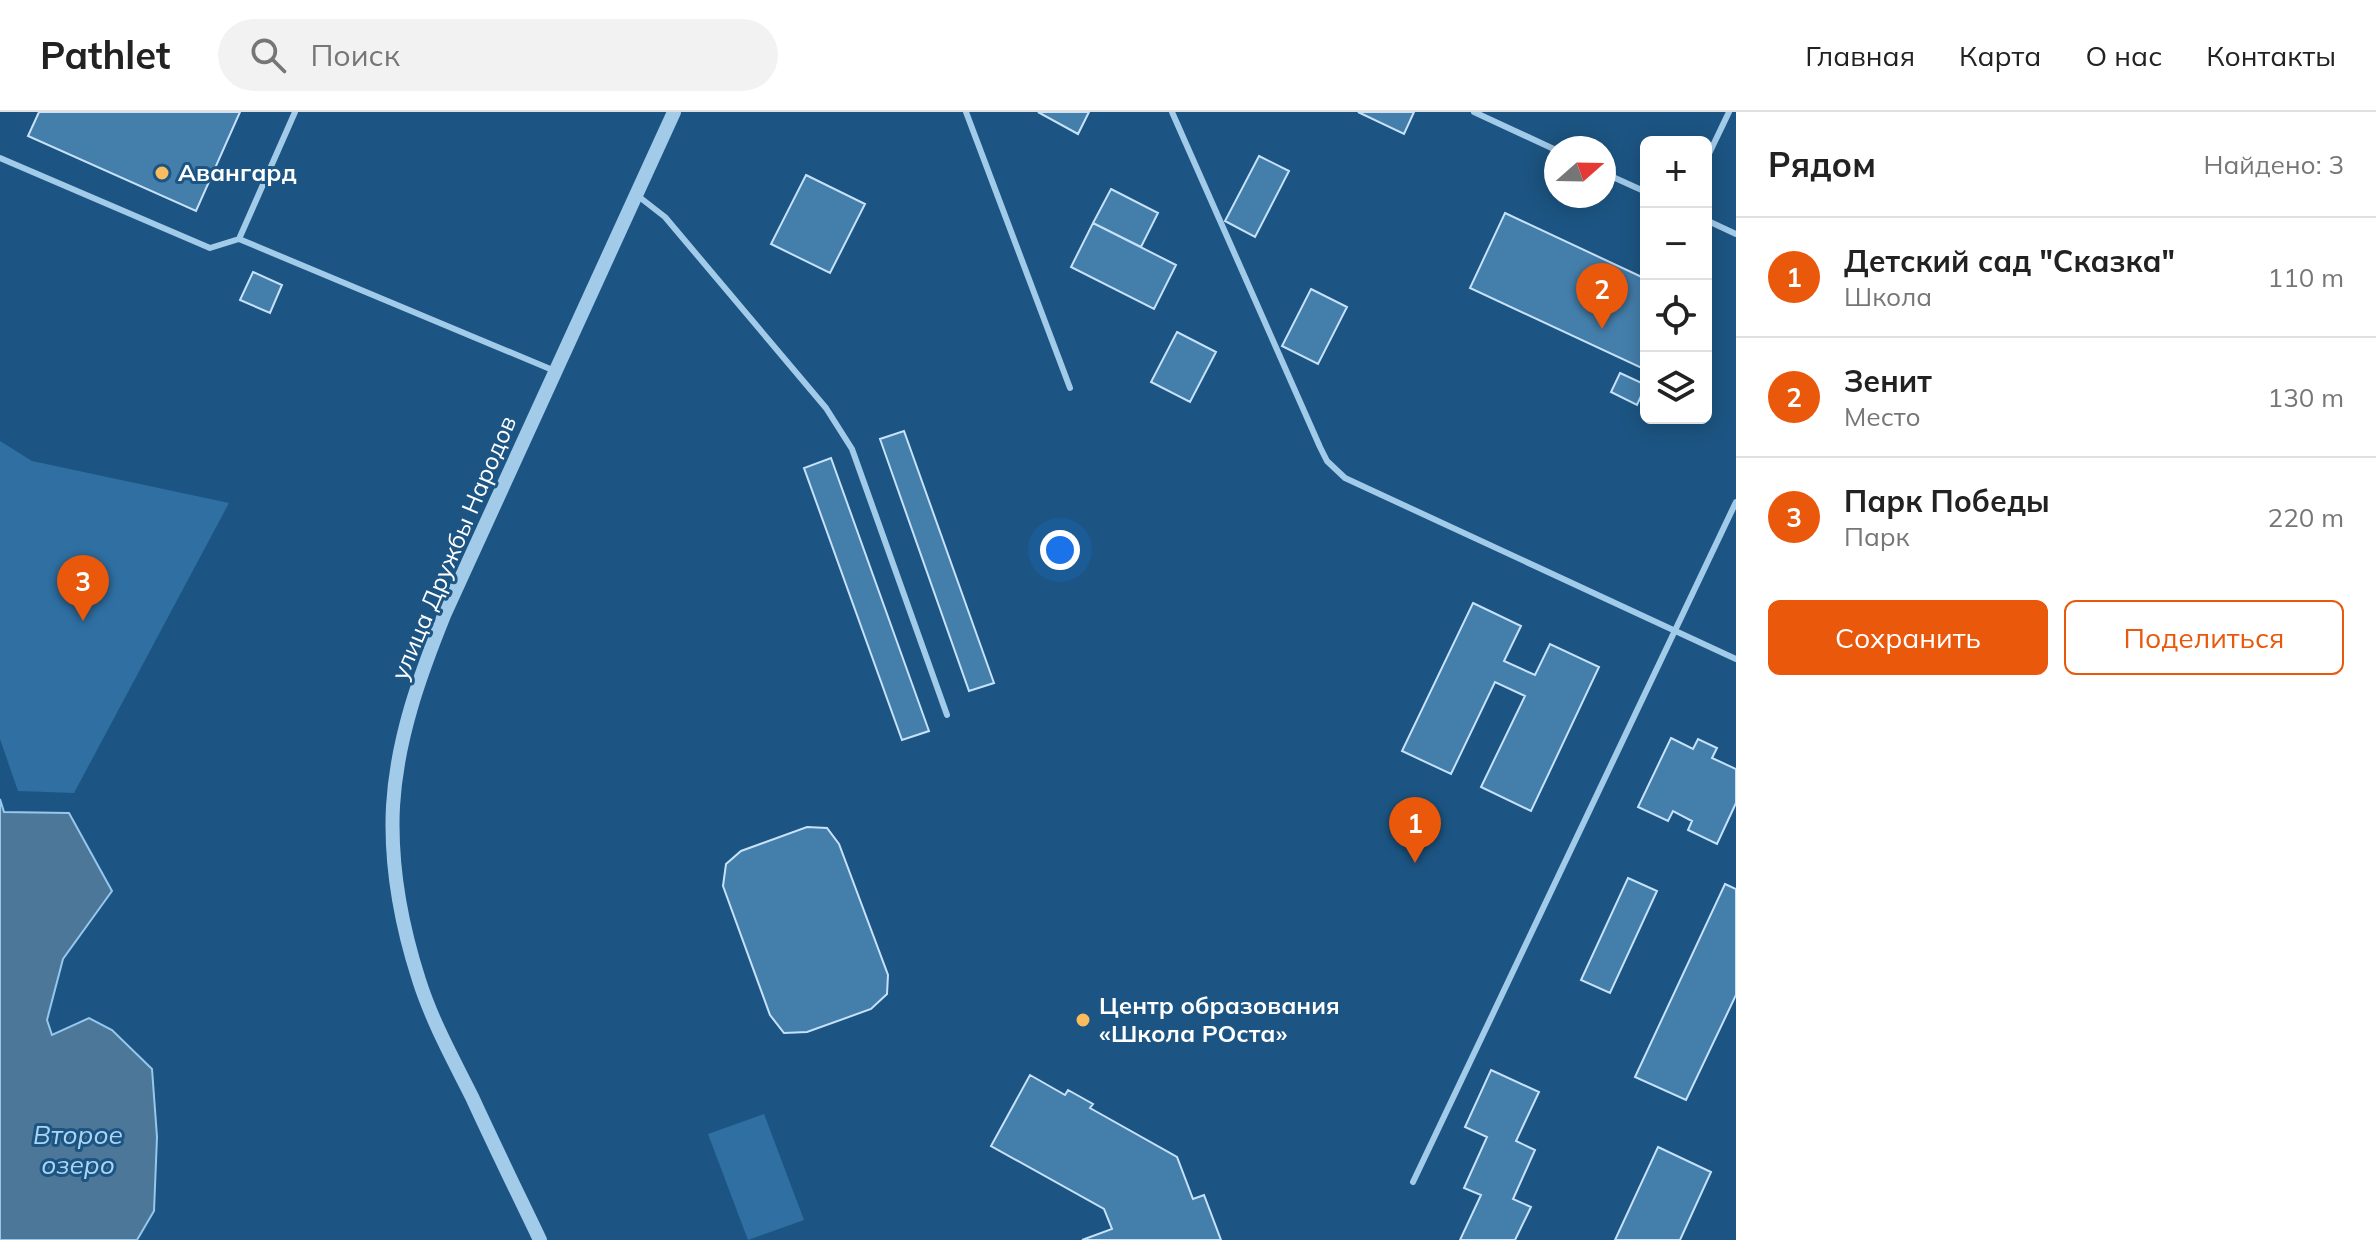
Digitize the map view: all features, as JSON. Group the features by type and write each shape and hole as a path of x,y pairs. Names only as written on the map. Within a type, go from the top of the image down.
{"street":[{"name":"улица Дружбы Народов","path":"540,1240 420,982 399,898 393,853 393,805 408,716 445,613 674,112"}],"lane":[{"path":"239,239 295,112"},
{"path":"966,112 1070,388"},
{"path":"1172,112 1320,447 1337,472 1736,659"},
{"path":"1474,112 1544,144"},
{"path":"1712,147 1729,112"},
{"path":"0,158 210,248 239,239 555,371"},
{"path":"1616,178 1640,189"},
{"path":"635,194 665,217 841,429 852,449 947,715"},
{"path":"1712,223 1736,234"},
{"path":"1413,1182 1736,502"}],"shaded area":[{"path":"0,441 32,461 229,503 74,793 18,791 0,739"},
{"path":"764,1114 804,1220 748,1240 708,1134"}],"water":[{"name":"Второе озеро","path":"0,799 4,812 69,813 112,891 63,959 47,1020 52,1035 89,1018 112,1030 152,1069 157,1137 154,1211 137,1240 0,1240"}],"building":[{"name":"Авангард","path":"39,112 240,112 196,211 28,136"},
{"path":"1038,112 1089,112 1078,134"},
{"path":"1358,112 1414,112 1404,134"},
{"path":"1259,156 1289,171 1255,237 1225,221"},
{"path":"806,175 865,204 830,273 771,244"},
{"path":"1111,189 1158,213 1141,247 1093,223"},
{"path":"1505,213 1640,276 1640,367 1470,288"},
{"path":"1093,223 1176,265 1154,309 1071,267"},
{"path":"253,272 282,285 270,313 240,300"},
{"path":"1311,289 1347,307 1318,364 1282,346"},
{"path":"1177,332 1216,352 1190,402 1151,382"},
{"path":"1620,373 1640,382 1637,405 1611,392"},
{"path":"904,431 994,683 969,691 880,439"},
{"path":"831,458 929,731 902,740 804,468"},
{"path":"1473,603 1521,626 1504,661 1535,675 1550,644 1599,667 1531,811 1481,787 1525,696 1495,682 1451,774 1402,751"},
{"path":"1671,738 1693,749 1698,739 1717,748 1712,758 1736,769 1736,803 1717,844 1688,830 1692,821 1673,811 1668,821 1638,807"},
{"path":"807,827 827,828 839,844 888,975 887,994 871,1009 807,1032 784,1033 770,1015 723,886 726,864 741,851"},
{"path":"1628,878 1657,891 1610,993 1581,980"},
{"path":"1725,884 1736,889 1736,995 1686,1100 1635,1077"},
{"path":"1491,1070 1539,1092 1516,1141 1535,1150 1513,1199 1531,1207 1515,1240 1460,1240 1481,1195 1464,1188 1487,1137 1465,1127"},
{"path":"1030,1075 1065,1095 1068,1090 1093,1104 1090,1108 1177,1157 1193,1199 1204,1195 1221,1240 1082,1240 1112,1229 1104,1209 991,1146"},
{"path":"1658,1147 1711,1172 1680,1240 1615,1240"}],"place":[{"name":"Авангард","path":"162,173"},
{"name":"Зенит","path":"1602,329"},
{"name":"Парк Победы","path":"83,621"},
{"name":"Детский сад \"Сказка\"","path":"1415,863"},
{"name":"Центр образования «Школа РОста»","path":"1083,1020"}]}
